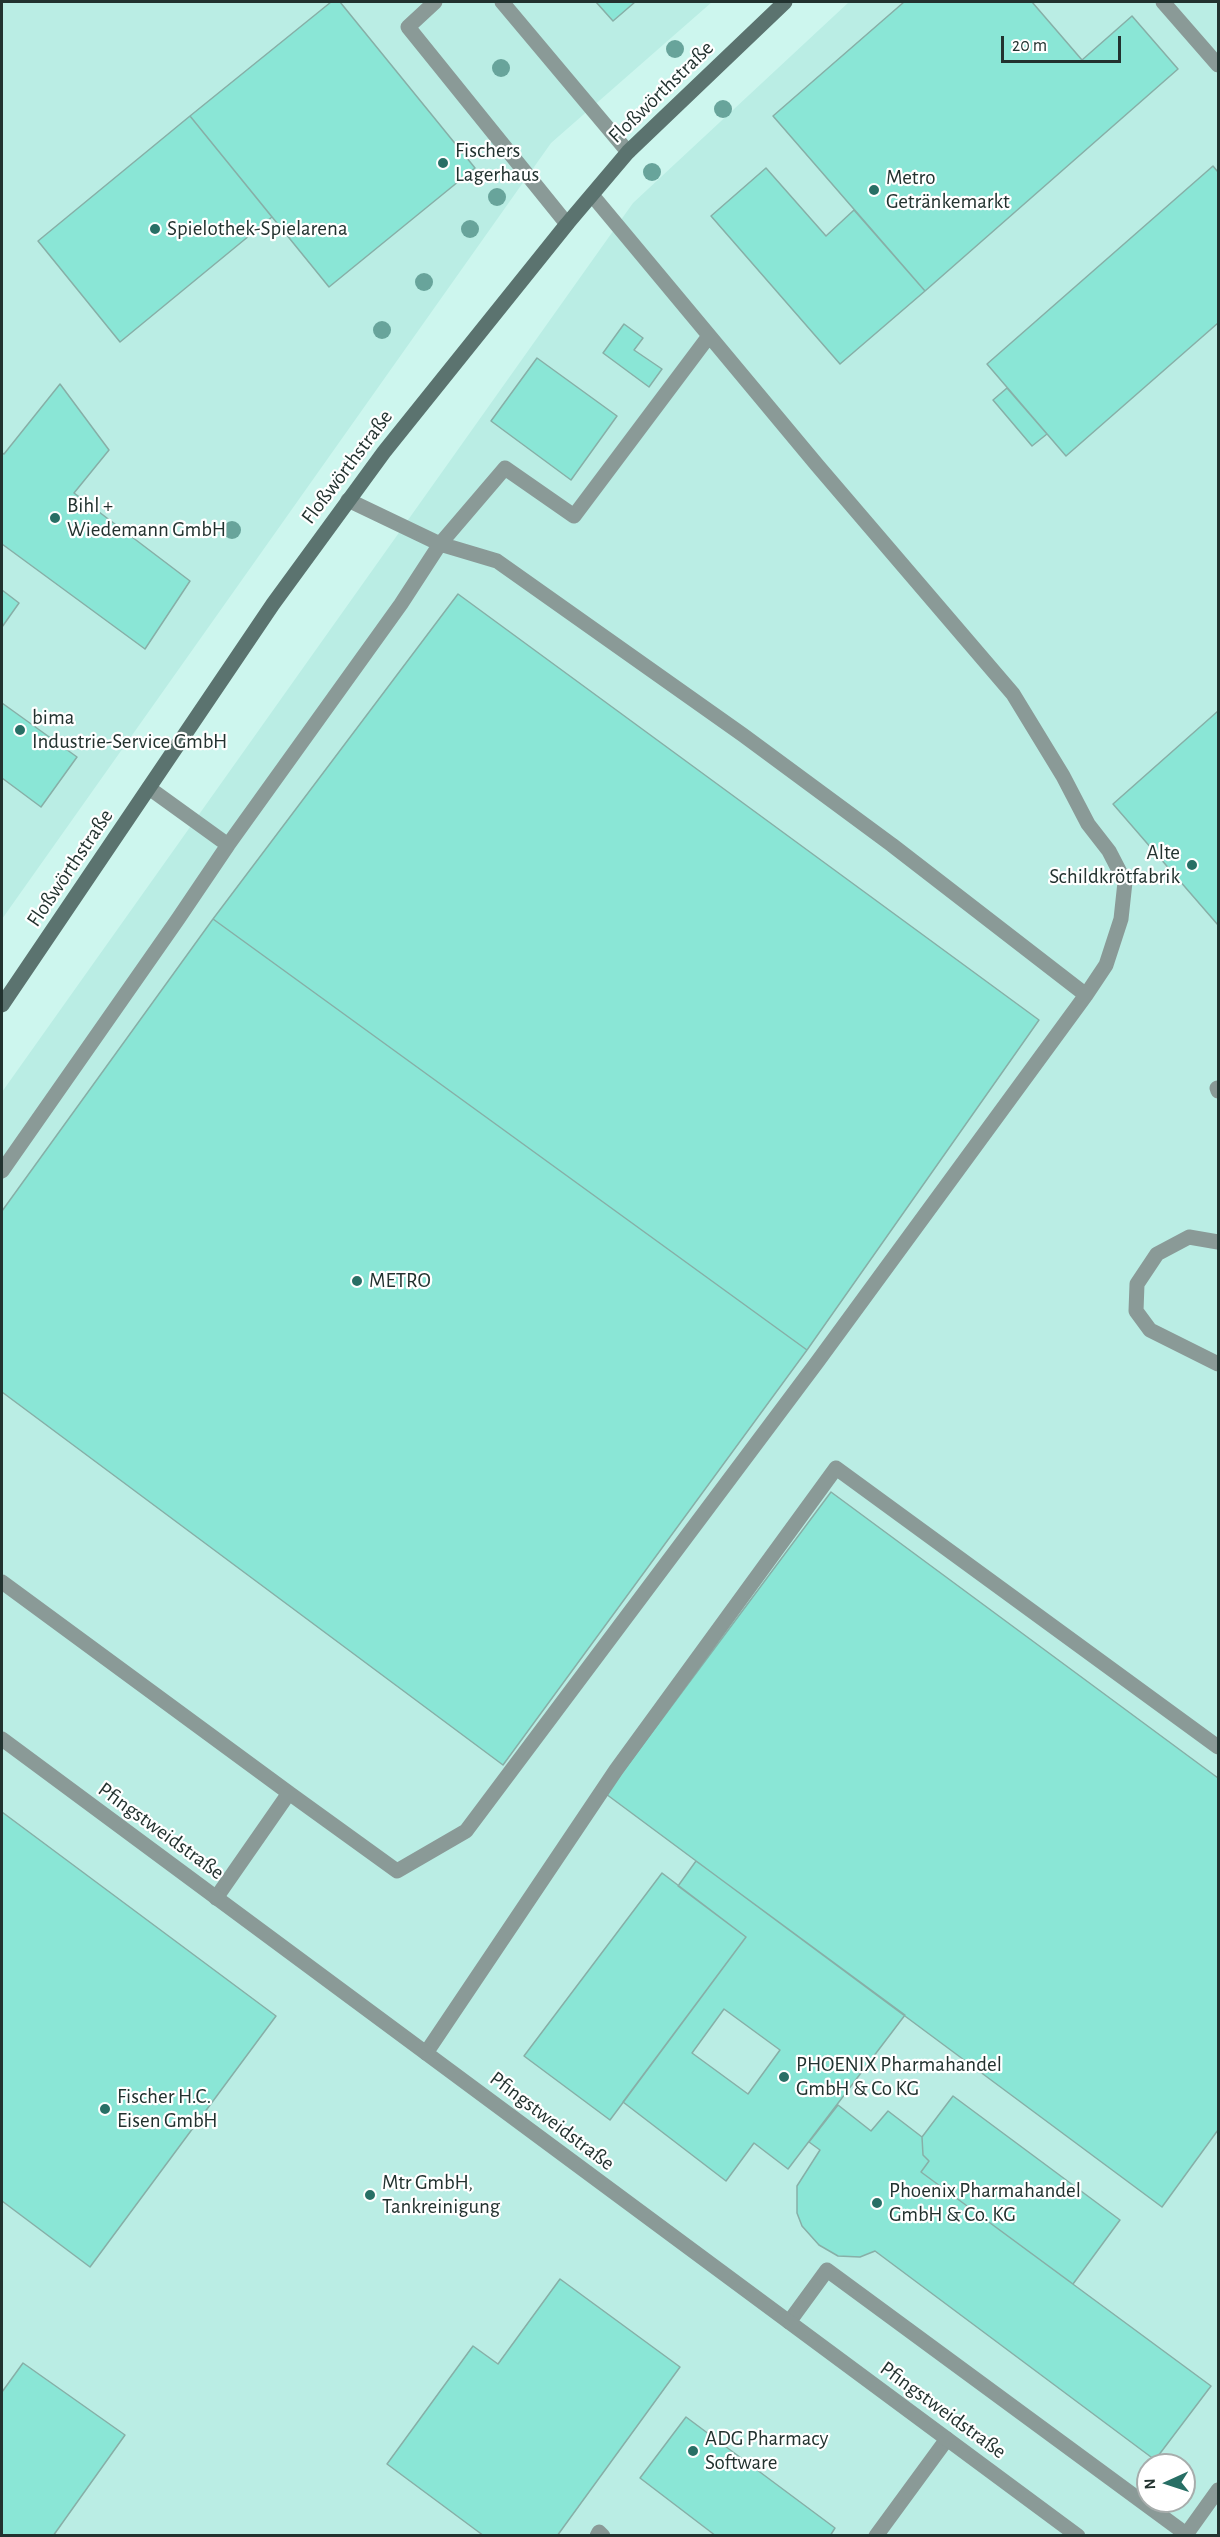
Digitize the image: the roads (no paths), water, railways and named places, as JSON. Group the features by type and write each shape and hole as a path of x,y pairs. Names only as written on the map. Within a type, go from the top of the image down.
{"main road":[{"name":"Floßwörthstraße","path":"2,1005 273,604 384,452 567,224 628,152 785,2"}],"street":[{"path":"435,2 408,27 567,224"},
{"path":"502,2 628,152"},
{"path":"1163,2 1218,65"},
{"path":"2,1582 397,1871 466,1831 818,1361 1106,965 1121,919 1125,882 1109,851 1088,824 1063,776 1013,694 708,336 592,195"},
{"path":"2,1171 228,845 401,604 440,544 505,468 574,516 708,336"},
{"path":"348,500 440,544 497,561 744,735 1086,995"},
{"path":"149,788 228,845"},
{"path":"1218,1242 1189,1237 1157,1254 1137,1284 1136,1311 1150,1330 1218,1364"},
{"path":"426,2053 616,1770 836,1468 1218,1747"},
{"name":"Pfingstweidstraße","path":"2,1739 1078,2535"},
{"path":"216,1898 289,1793"},
{"path":"789,2322 827,2270 1186,2535 1218,2490"},
{"path":"876,2535 947,2439"},
{"path":"597,2535 599,2532 603,2535"}],"place":[{"name":"Fischers Lagerhaus","path":"443,163"},
{"name":"Metro Getränkemarkt","path":"874,190"},
{"name":"Spielothek-Spielarena","path":"155,229"},
{"name":"Bihl + Wiedemann GmbH","path":"55,518"},
{"name":"bima Industrie-Service GmbH","path":"20,730"},
{"name":"Alte Schildkrötfabrik","path":"1192,865"},
{"name":"METRO","path":"357,1281"},
{"name":"PHOENIX Pharmahandel GmbH & Co KG","path":"784,2077"},
{"name":"Fischer H.C. Eisen GmbH","path":"105,2109"},
{"name":"Mtr GmbH, Tankreinigung","path":"370,2195"},
{"name":"Phoenix Pharmahandel GmbH & Co. KG","path":"877,2203"},
{"name":"ADG Pharmacy Software","path":"693,2451"}]}
